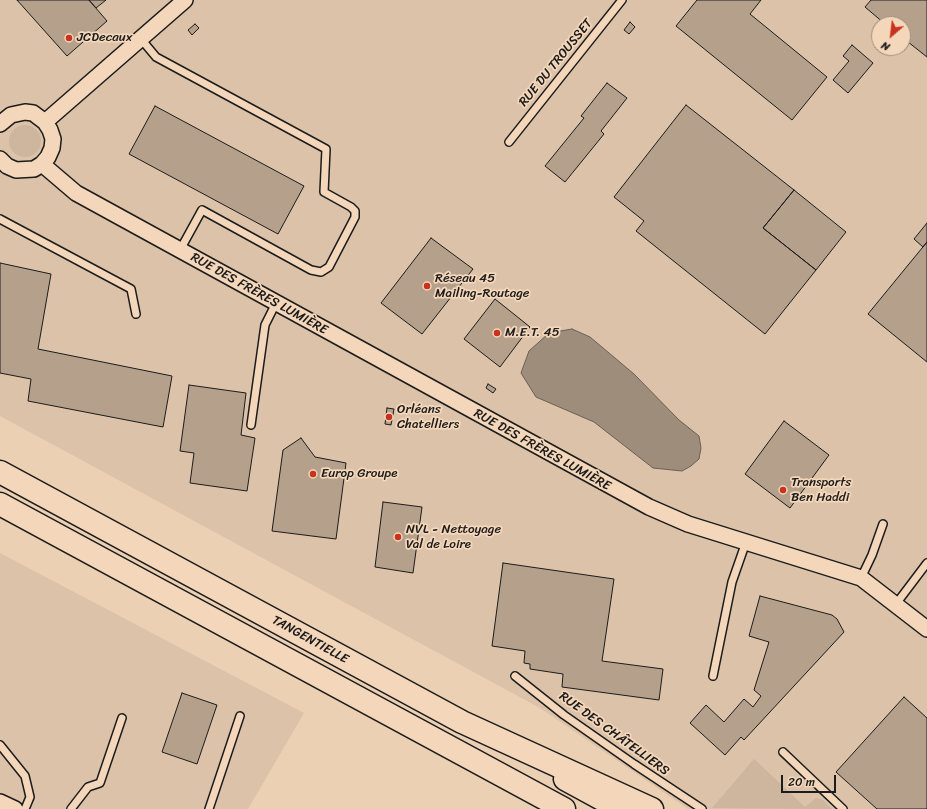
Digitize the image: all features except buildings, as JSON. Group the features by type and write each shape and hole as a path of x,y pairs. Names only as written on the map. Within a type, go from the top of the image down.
{"main road":[{"name":"TANGENTIELLE","path":"0,472 620,809"},
{"path":"0,504 564,809"},
{"path":"462,722 652,809"}],"street":[{"path":"45,122 185,0"},
{"path":"0,159 7,166 16,170 34,169 42,164 48,157 52,148 52,134 45,122 40,117 25,112 2,116"},
{"name":"RUE DES FRÈRES LUMIÈRE","path":"42,164 76,193 649,507 688,524 861,578 927,629"},
{"path":"0,802 14,809"}],"lane":[{"name":"RUE DU TROUSSET","path":"509,142 622,0"},
{"path":"141,38 156,57 326,149 324,192 351,207 355,211 355,217 329,267 322,272 311,270 202,210 180,250"},
{"path":"0,219 131,289 136,314"},
{"path":"251,424 264,325 276,303"},
{"path":"861,578 872,555 883,524"},
{"path":"713,676 732,582 746,542"},
{"path":"895,603 927,563"},
{"name":"RUE DES CHÂTELLIERS","path":"515,676 564,714 634,764 702,809"},
{"path":"209,809 240,716"},
{"path":"71,809 88,787 100,783 122,718"},
{"path":"0,746 25,776 30,797 25,809"},
{"path":"783,752 843,809"}],"shaded area":[{"path":"0,0 927,0 927,809 688,809 540,708 0,416"},
{"path":"22,125 28,125 37,129 41,141 37,153 28,157 22,157 13,153 9,144 9,138 13,129"},
{"path":"572,329 590,337 634,374 679,420 699,436 701,448 699,459 682,471 653,468 594,422 536,397 521,373 529,351 549,333"},
{"path":"0,553 304,713 248,809 0,809"},
{"path":"754,759 805,807 816,798 823,800 832,809 712,808"}],"place":[{"name":"JCDecaux","path":"69,38"},
{"name":"Réseau 45 Mailing-Routage","path":"427,286"},
{"name":"M.E.T. 45","path":"497,333"},
{"name":"Orléans Chatelliers","path":"389,417"},
{"name":"Europ Groupe","path":"313,474"},
{"name":"Transports Ben Haddi","path":"783,490"},
{"name":"NVL - Nettoyage Val de Loire","path":"398,537"}]}
